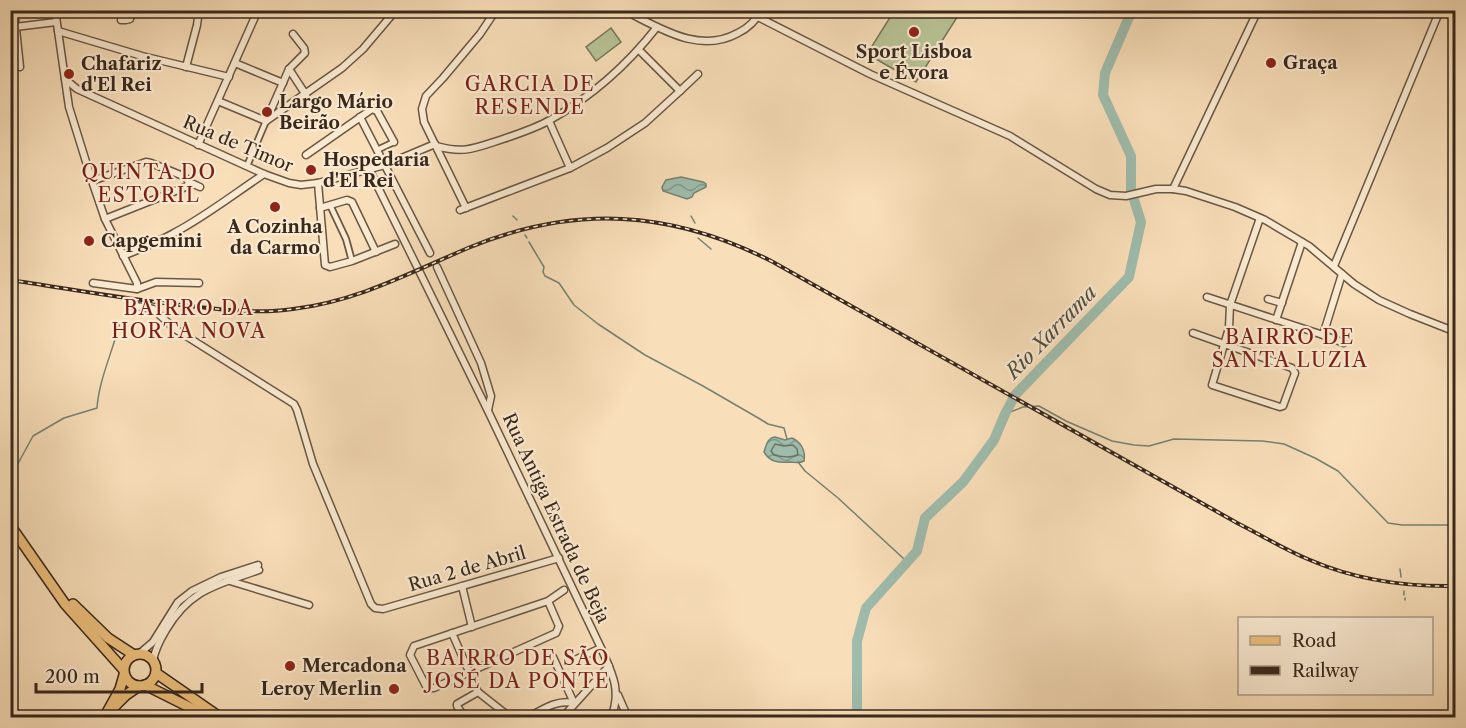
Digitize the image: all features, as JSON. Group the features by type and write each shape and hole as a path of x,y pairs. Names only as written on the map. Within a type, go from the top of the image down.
{"main road":[{"path":"10,525 65,604 108,651 130,683 142,686 211,717"},
{"path":"49,582 108,638 137,654 145,654 153,660 156,673 153,680 126,695 104,717"},
{"path":"104,717 120,689 127,660 137,654"},
{"path":"156,673 221,717"}],"street":[{"path":"14,10 20,67"},
{"path":"54,10 68,101 105,219 137,284 137,289"},
{"path":"121,20 130,19 132,10"},
{"path":"186,67 199,10"},
{"path":"198,145 258,10"},
{"path":"496,10 480,34 423,102 422,115 463,209 570,168 607,148 645,123 698,74"},
{"path":"1173,189 1258,10"},
{"path":"1334,266 1440,10"},
{"path":"266,121 342,68 363,49 395,11"},
{"path":"628,12 686,39 702,42 731,37 746,29 760,14 870,74 1010,136 1096,189 1110,195 1126,196 1156,189 1173,189 1235,207 1260,218 1302,242 1354,284 1379,300 1455,332"},
{"path":"15,27 56,22"},
{"path":"436,145 449,149 467,150 549,120 606,80 639,50 657,27"},
{"path":"58,32 142,56 229,76"},
{"path":"247,166 289,69 305,53 293,33"},
{"path":"639,50 680,91"},
{"path":"235,63 283,83"},
{"path":"289,69 306,94"},
{"name":"Rua de Timor","path":"65,79 77,89 198,145 289,183 301,185 318,183 385,165 436,145"},
{"path":"68,101 77,89"},
{"path":"218,101 266,121"},
{"path":"306,155 372,110 377,111 394,142 377,150"},
{"path":"360,117 430,253"},
{"path":"549,120 570,168"},
{"path":"92,181 146,162 183,176 200,187"},
{"path":"369,169 488,411"},
{"path":"123,256 158,242 194,222 264,174"},
{"path":"105,219 183,188 189,182"},
{"path":"318,183 325,265 330,267 352,261 394,244"},
{"path":"320,208 347,200 352,202 376,252"},
{"path":"330,205 346,239 352,261"},
{"path":"1193,333 1225,344 1292,368 1295,373 1283,406 1280,407 1212,385 1225,344 1229,328 1230,305 1260,218"},
{"path":"1276,320 1302,242"},
{"name":"Rua Antiga Estrada de Beja","path":"437,267 481,363 491,396 488,411 601,648 628,717"},
{"path":"1323,335 1342,273"},
{"path":"93,283 137,289 156,282 199,282"},
{"path":"1207,297 1344,343"},
{"path":"1268,299 1282,303"},
{"name":"Rua 2 de Abril","path":"130,305 153,309 175,329 294,404 312,464 371,604 375,608 383,609 558,558"},
{"path":"137,654 153,642 178,602 192,591 221,578 258,568 212,587 185,604 169,625 153,660"},
{"path":"548,601 558,624 556,633 434,688 426,686 410,655 414,646 548,601 564,590 568,577"},
{"path":"221,578 309,605"},
{"path":"462,586 472,627"},
{"path":"564,590 576,595"},
{"path":"452,633 478,692 511,717"},
{"path":"570,662 601,648"},
{"path":"553,657 574,704"},
{"path":"562,717 609,666"},
{"path":"465,717 457,704 478,692"},
{"path":"611,717 616,705 617,692"},
{"path":"527,717 551,705 563,702 574,704"}],"green space":[{"name":"Sport Lisboa e Évora","path":"894,11 961,11 916,82 867,54"},
{"path":"611,28 621,42 596,61 586,47"}],"water":[{"path":"681,177 703,182 706,187 687,199 663,191 662,187 666,180"},
{"path":"775,437 785,440 792,438 798,442 803,450 804,461 782,462 769,458 764,452 766,445"}],"waterway":[{"name":"Rio Xarrama","path":"857,718 857,641 866,608 917,551 925,518 963,482 994,440 1015,395 1129,277 1141,222 1131,190 1131,156 1103,95 1105,73 1132,10"},
{"path":"513,216 517,220"},
{"path":"691,216 695,223"},
{"path":"698,238 711,249"},
{"path":"529,242 544,267 545,276 559,283 574,305 598,324 645,355 768,424 784,428 787,439"},
{"path":"10,471 15,469 33,436 64,418 97,408 103,376 120,322"},
{"path":"1005,414 1023,407 1039,406 1066,421 1112,441 1134,445 1149,446 1174,439 1262,441 1284,444 1338,471 1388,523 1456,525"},
{"path":"798,462 805,471 904,559 904,565"},
{"path":"1400,569 1401,577"}],"railway":[{"path":"10,280 168,304 241,311 280,310 317,305 361,293 468,248 546,224 585,219 622,219 660,223 735,245 773,262 1239,524 1301,556 1345,573 1382,581 1456,586"}],"place":[{"name":"Sport Lisboa e Évora","path":"914,32"},
{"name":"Graça","path":"1271,63"},
{"name":"Chafariz d'El Rei","path":"69,74"},
{"name":"Largo Mário Beirão","path":"267,112"},
{"name":"Hospedaria d'El Rei","path":"311,170"},
{"name":"A Cozinha da Carmo","path":"275,207"},
{"name":"Capgemini","path":"89,241"},
{"name":"Mercadona","path":"290,666"},
{"name":"Leroy Merlin","path":"394,689"}],"district":[{"name":"GARCIA DE RESENDE","path":"530,96"},
{"name":"QUINTA DO ESTORIL","path":"149,184"},
{"name":"BAIRRO DA HORTA NOVA","path":"189,320"},
{"name":"BAIRRO DE SANTA LUZIA","path":"1290,348"},
{"name":"BAIRRO DE SÃO JOSÉ DA PONTE","path":"518,670"}]}
